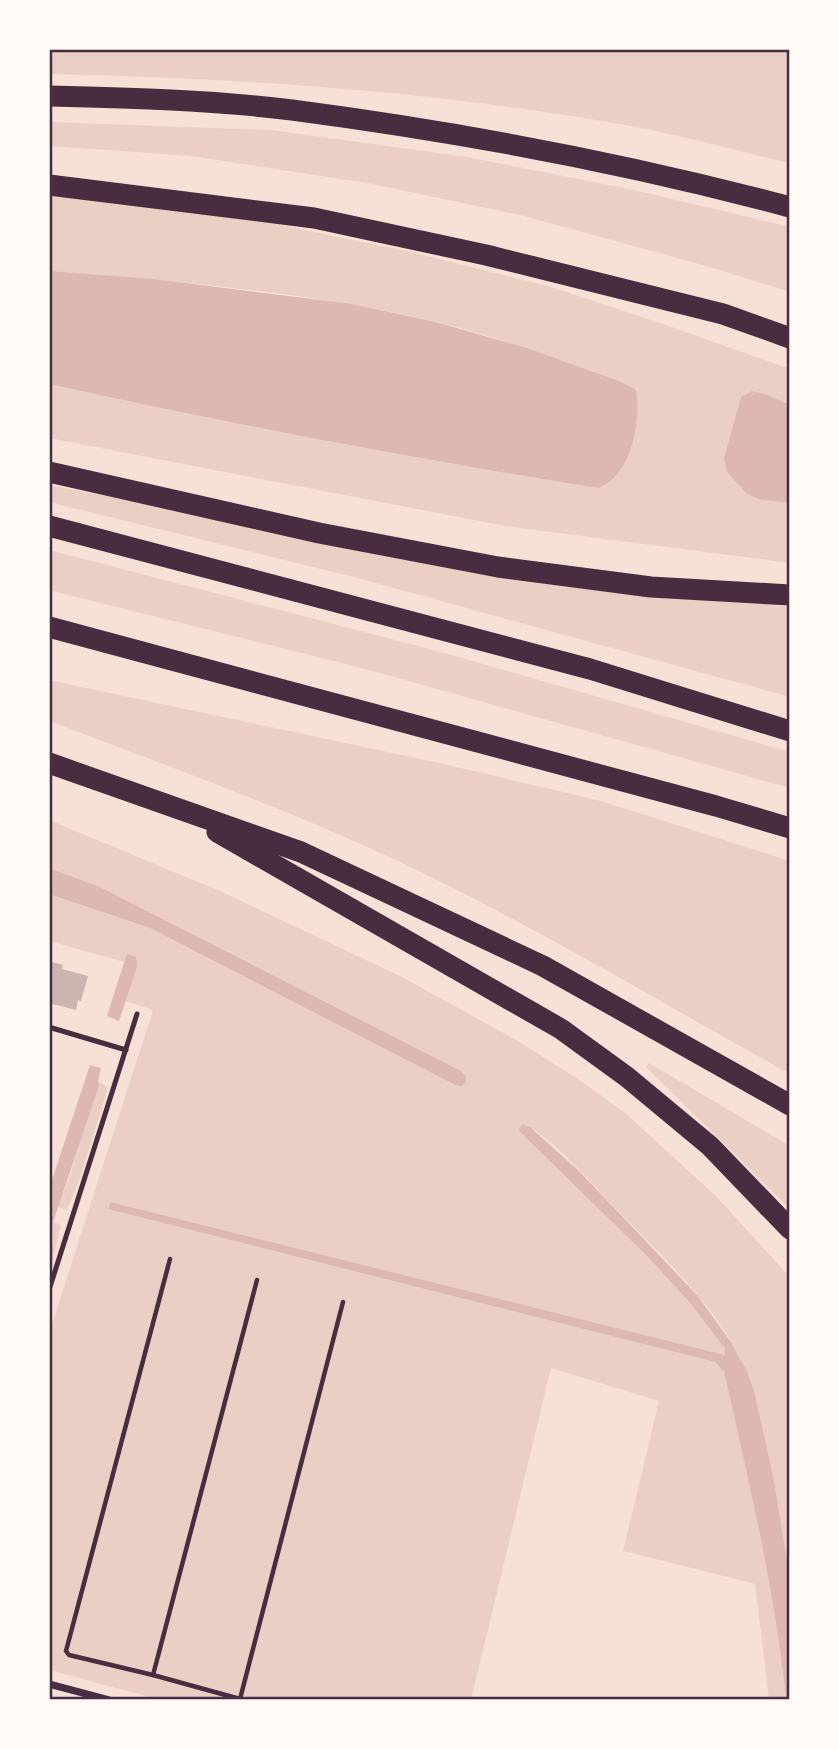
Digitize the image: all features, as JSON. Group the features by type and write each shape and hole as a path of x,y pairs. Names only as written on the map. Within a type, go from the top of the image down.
{"highway":[{"path":"49,96 129,98 290,110 506,142 790,207"},
{"path":"49,185 314,218 486,256 723,314 790,338"},
{"path":"49,472 319,533 498,567 651,587 790,595"},
{"path":"49,527 590,669 790,731"},
{"path":"49,627 790,828"},
{"path":"49,763 302,852 543,966 790,1105"},
{"path":"170,805 561,1029 627,1077 710,1146 790,1229"}],"street":[{"path":"49,1684 109,1700"}],"lane":[{"path":"49,1290 137,1014"},
{"path":"52,1028 126,1050"}],"path":[{"path":"170,1259 66,1651 69,1655 239,1699 343,1302"},
{"path":"153,1675 257,1280"}],"shaded area":[{"path":"49,49 790,49 790,163 641,128 477,103 264,83 49,74"},
{"path":"49,122 272,130 467,157 634,190 790,227 790,292 710,267 520,215 367,183 191,156 49,146"},
{"path":"49,189 276,224 411,252 548,286 790,369 790,405 768,395 741,397 724,458 762,500 790,503 790,563 505,526 49,438 49,384 323,440 598,488 636,390 622,382 551,356 454,326 382,310 240,289 49,271"},
{"path":"49,271 153,279 351,304 432,321 527,348 622,382 636,390 637,417 632,446 619,472 610,482 598,488 323,440 49,384"},
{"path":"752,391 790,405 790,503 762,500 747,494 727,472 724,458 741,397"},
{"path":"49,485 418,553 790,607 790,697 354,577 49,502"},
{"path":"49,550 445,653 790,752 790,788 358,667 49,590"},
{"path":"49,680 444,764 601,801 790,861 790,1074 529,928 393,859 247,797 49,721"},
{"path":"49,820 222,892 402,977 518,1041 624,1112 717,1197 788,1275 790,1579 757,1404 736,1349 707,1306 672,1266 562,1152 525,1124 520,1128 522,1134 647,1256 691,1304 725,1349 725,1355 109,1202 108,1208 715,1362 724,1370 751,1493 775,1617 786,1700 769,1700 755,1584 623,1551 659,1401 551,1368 471,1700 161,1700 49,1670 49,1333 153,1010 126,1001 119,1021 107,1016 124,962 49,941 49,894 150,928 455,1085 463,1085 467,1078 461,1071 100,887 49,868"},
{"path":"49,868 100,887 461,1071 466,1076 466,1082 462,1086 455,1085 150,928 49,894"},
{"path":"127,954 136,957 137,966 119,1021 107,1016"},
{"path":"649,1063 790,1146 790,1209 646,1067"},
{"path":"90,1065 101,1068 99,1086 49,1234 49,1189"},
{"path":"98,1081 108,1088 80,1178 67,1210 58,1207 72,1170"},
{"path":"523,1124 530,1127 580,1172 697,1295 731,1342 747,1371 755,1394 774,1481 790,1579 790,1700 786,1700 768,1576 724,1371 715,1362 108,1209 110,1202 725,1355 725,1349 691,1304 647,1256 522,1134 519,1129"},
{"path":"53,1222 61,1225 49,1273 49,1234"}],"building":[{"path":"49,961 63,965 62,969 88,976 76,1010 49,1003"}]}
